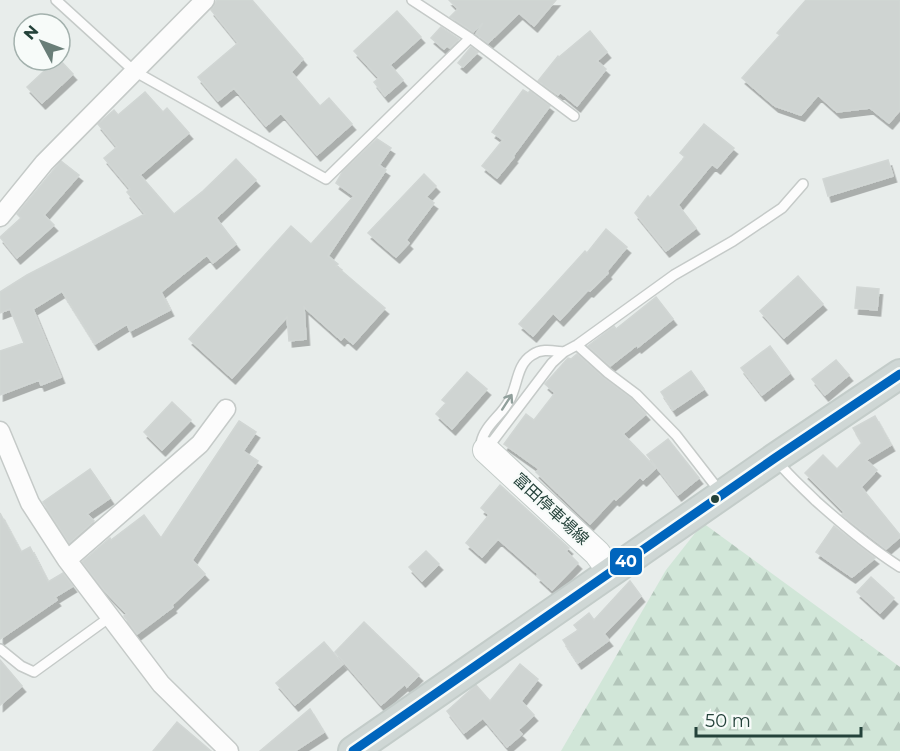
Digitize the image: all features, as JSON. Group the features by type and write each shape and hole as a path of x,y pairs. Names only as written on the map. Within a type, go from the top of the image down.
{"main road":[{"path":"352,751 900,374"},
{"name":"富田停車場線","path":"486,450 597,553 611,572"}],"street":[{"path":"0,217 44,163 205,0"},
{"path":"67,560 200,444 226,409"},
{"path":"0,431 30,503 67,560 160,684 229,751"}],"lane":[{"path":"56,0 134,71 326,179 470,38"},
{"path":"412,0 470,38 574,116"},
{"path":"564,352 543,350 534,353 526,360 520,369 508,404 482,435 481,443 486,450 552,363 564,352 674,275 733,241 782,208 803,184"},
{"path":"577,345 636,394 676,435 722,495"},
{"path":"775,458 787,474 835,517 879,554 900,567"},
{"path":"0,649 21,666 34,672 110,617"}],"green space":[{"path":"703,523 900,667 900,751 561,751 666,570"}],"building":[{"path":"217,0 252,0 303,59 291,72 320,106 329,98 352,124 317,155 281,113 266,126 234,88 218,101 198,77 238,43 211,10"},
{"path":"449,0 556,0 534,26 519,13 488,43 476,34 483,23 473,32 450,17 458,9"},
{"path":"806,0 900,0 900,110 889,123 870,108 837,112 818,95 801,115 775,106 742,78 780,35 777,33"},
{"path":"397,11 421,37 390,65 403,80 385,96 374,82 379,78 354,51"},
{"path":"441,27 459,39 450,48 447,46 444,49 431,38"},
{"path":"590,31 607,52 597,61 606,69 577,106 560,92 558,95 538,81 558,56"},
{"path":"471,47 478,52 463,67 458,63"},
{"path":"43,72 71,72 73,74 42,103 27,87"},
{"path":"523,90 528,93 530,91 550,106 497,178 482,166 503,140 492,132"},
{"path":"145,92 163,112 167,108 189,133 140,175 174,214 203,191 236,159 256,180 216,218 236,244 213,263 207,255 161,292 170,310 130,331 127,324 95,344 62,291 33,309 61,377 41,385 39,380 0,395 0,351 24,343 10,309 0,313 0,292 27,275 145,214 127,192 130,189 104,158 117,147 98,124 114,110 118,115"},
{"path":"704,124 734,148 717,168 712,164 678,205 696,228 666,251 635,213 685,157 680,153"},
{"path":"377,139 391,148 379,165 386,170 328,256 338,264 336,266 385,308 353,344 344,336 341,340 304,307 306,339 289,341 287,317 232,378 189,339 291,226 311,244 354,196 336,183 343,171"},
{"path":"888,160 893,176 828,196 823,179"},
{"path":"61,161 79,175 44,215 54,225 17,258 0,237 21,218 17,214"},
{"path":"424,174 436,186 426,197 434,203 406,240 409,243 396,257 368,233"},
{"path":"606,229 627,247 607,271 608,273 590,291 588,290 560,320 553,313 533,336 519,324 585,251 587,253"},
{"path":"798,276 823,304 784,338 760,311"},
{"path":"857,287 879,289 877,310 855,308"},
{"path":"656,297 673,319 638,347 637,345 610,366 588,346 614,326 616,329"},
{"path":"770,346 790,373 762,395 741,368"},
{"path":"577,354 632,399 646,414 623,434 656,468 643,480 640,477 616,500 614,498 590,524 536,472 539,469 504,444 526,414 534,420 555,393 545,384 568,358 571,359"},
{"path":"836,360 849,375 825,395 812,379"},
{"path":"691,371 704,389 673,410 661,392"},
{"path":"467,372 487,389 452,429 436,414 446,403 442,400"},
{"path":"172,402 191,420 162,450 144,432"},
{"path":"875,416 891,445 866,460 877,470 861,487 900,535 886,549 842,515 844,512 805,473 823,455 837,469 862,443 853,428"},
{"path":"239,421 256,432 243,451 258,461 192,560 205,574 172,605 173,607 137,634 124,616 127,614 82,562 110,538 111,540 144,515 161,538"},
{"path":"668,439 699,478 678,495 647,455"},
{"path":"90,469 110,498 87,514 94,521 69,543 43,502"},
{"path":"500,485 569,548 566,551 578,563 552,590 537,576 538,574 498,539 482,557 466,543 489,515 481,508"},
{"path":"0,513 21,552 30,547 48,582 63,573 73,586 55,597 57,600 0,639"},
{"path":"834,526 875,558 852,577 816,552"},
{"path":"426,551 439,564 422,581 409,567"},
{"path":"871,577 894,598 880,613 857,592"},
{"path":"630,581 641,596 604,634 609,640 578,663 563,640 578,630 574,625 589,613 594,620"},
{"path":"364,622 419,675 407,687 405,684 381,705 335,652"},
{"path":"324,642 343,664 295,705 276,683"},
{"path":"0,660 22,686 0,705"},
{"path":"520,664 538,679 521,701 534,715 518,730 522,734 507,747 483,718 464,733 447,711 476,685 490,701"},
{"path":"310,709 324,732 295,751 260,751"},
{"path":"177,722 211,751 153,751"}],"transit line":[{"name":"40","path":"353,751 900,374"}]}
